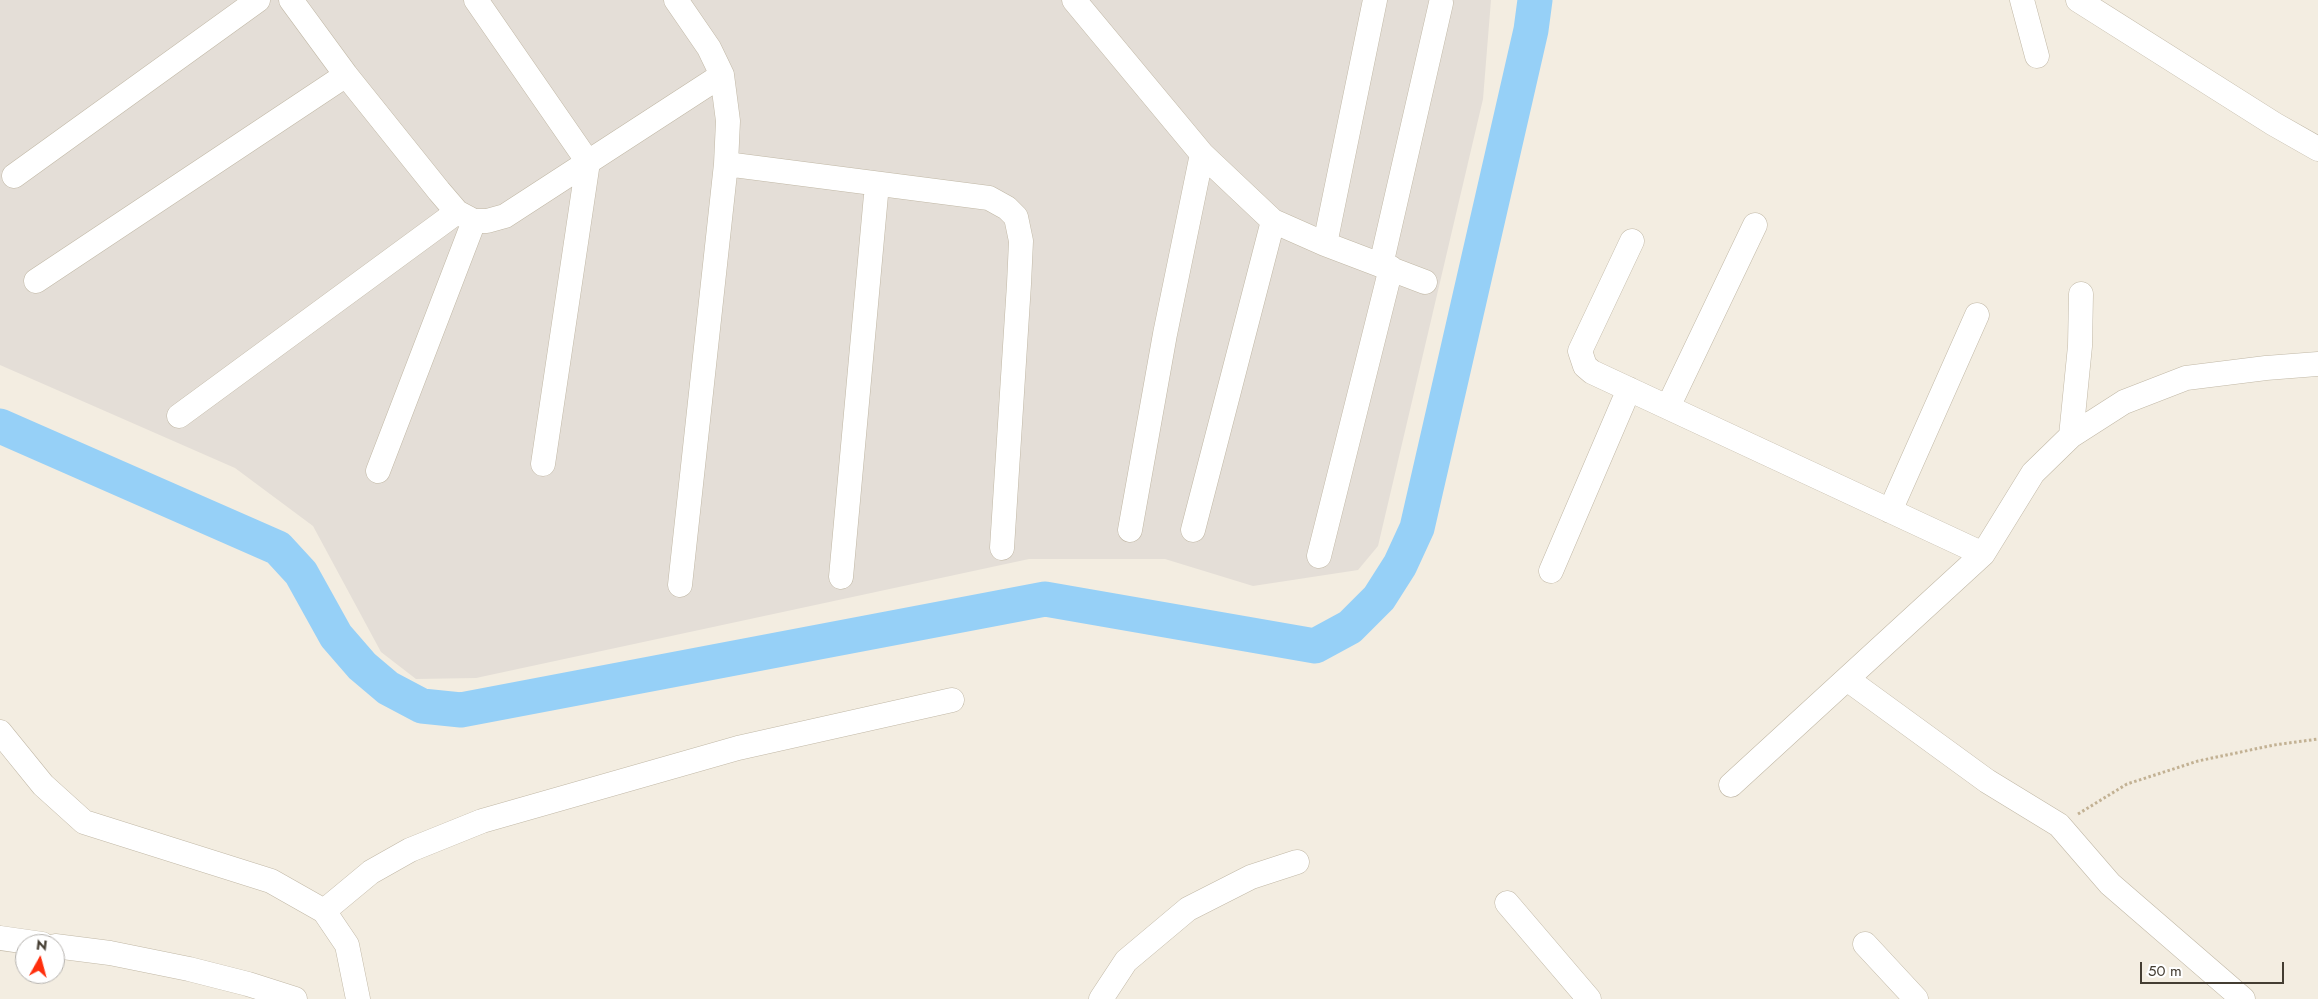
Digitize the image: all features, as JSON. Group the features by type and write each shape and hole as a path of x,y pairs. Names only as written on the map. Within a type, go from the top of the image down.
{"street":[{"path":"14,176 258,0"},
{"path":"291,0 346,75 465,216 486,222 505,216 722,75"},
{"path":"476,0 588,162 543,464"},
{"path":"676,0 709,48 722,75 728,121 726,164 680,585"},
{"path":"1074,0 1202,154 1273,221 1325,244 1425,282"},
{"path":"1325,244 1375,0"},
{"path":"2022,0 2037,56"},
{"path":"2078,0 2274,124 2318,149"},
{"path":"1319,556 1386,266 1441,3"},
{"path":"36,281 346,75"},
{"path":"1130,530 1165,334 1202,154"},
{"path":"726,164 988,198 1007,208 1016,217 1021,241 1002,548"},
{"path":"841,577 877,184"},
{"path":"179,416 465,216"},
{"path":"378,470 465,216"},
{"path":"1194,530 1273,221"},
{"path":"1668,407 1755,225"},
{"path":"1632,241 1580,351 1585,366 1592,372 1983,554"},
{"path":"2071,436 2080,346 2081,294"},
{"path":"1890,511 1978,315"},
{"path":"1731,785 1983,554 2033,473 2071,436 2124,402 2186,378 2266,368 2318,364"},
{"path":"1551,571 1629,389"},
{"path":"1847,679 1987,781 2059,825 2110,884 2243,999"},
{"path":"324,912 371,872 410,850 482,821 738,748 952,700"},
{"path":"0,732 43,785 84,822 271,880 324,912 347,945 358,999"},
{"path":"1101,999 1126,961 1188,909 1251,877 1297,862"},
{"path":"1507,903 1589,999"},
{"path":"0,938 15,940"},
{"path":"1865,944 1916,999"},
{"path":"65,947 110,953 189,969 248,984 294,999"}],"path":[{"path":"2059,825 2127,784 2144,778 2198,761 2318,738"}],"shaded area":[{"path":"0,0 1491,0 1483,99 1378,546 1358,570 1253,586 1165,559 1029,559 476,678 416,679 381,652 313,526 235,468 0,365"}],"waterway":[{"path":"0,426 278,548 301,573 336,636 362,666 388,688 422,706 461,710 1045,599 1315,646 1350,627 1379,598 1400,565 1417,528 1531,30 1535,0"}]}
